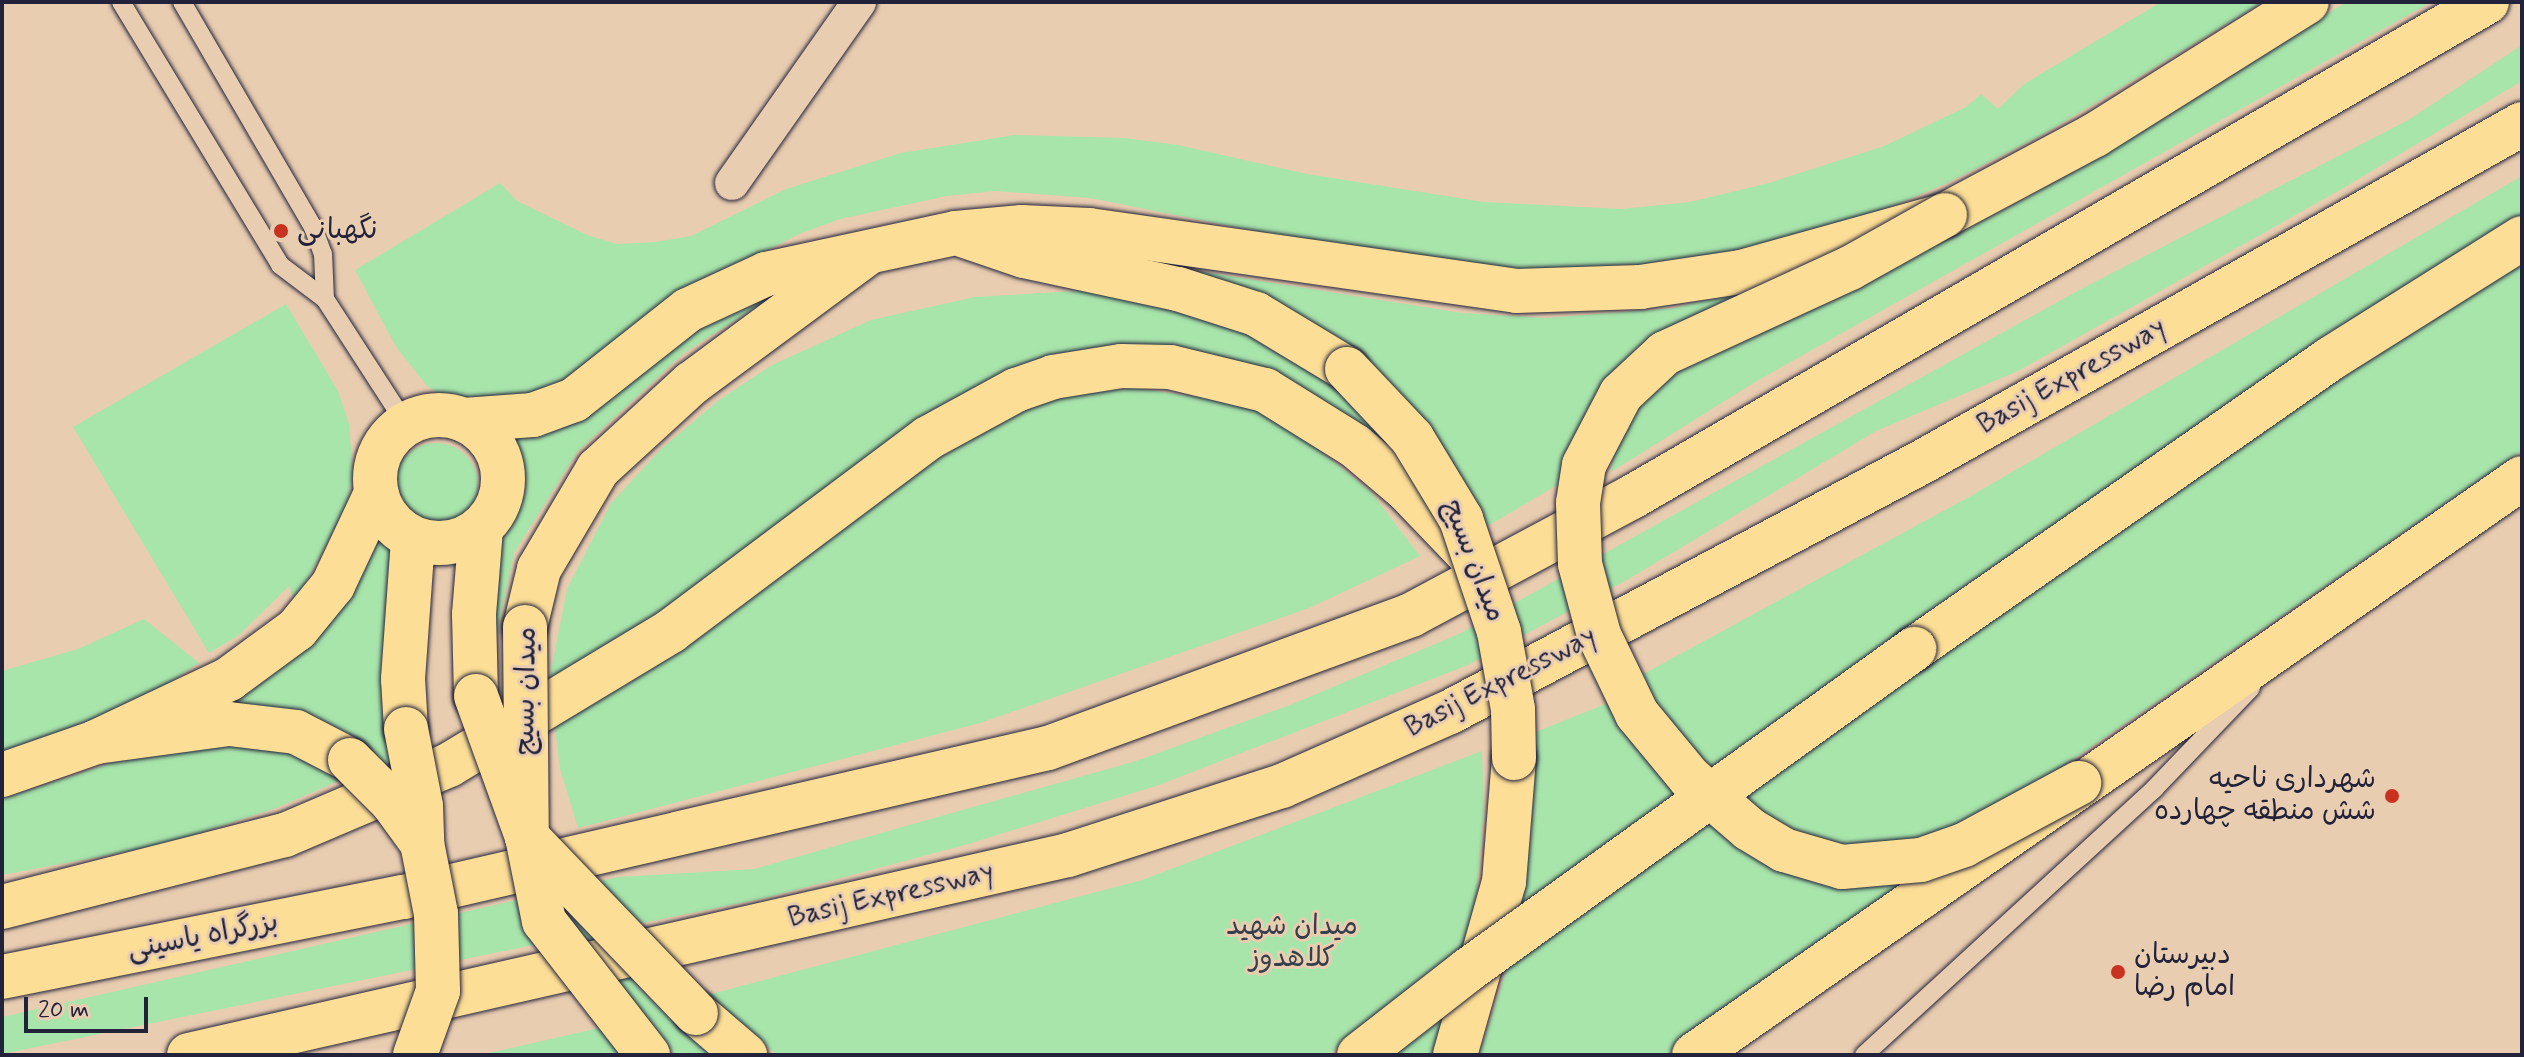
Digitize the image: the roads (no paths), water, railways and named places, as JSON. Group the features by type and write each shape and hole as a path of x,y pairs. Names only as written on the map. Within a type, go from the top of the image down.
{"main road":[{"path":"2079,783 1964,845 1921,860 1842,867 1784,850 1749,829 1690,778 1637,714 1599,635 1580,564 1578,503 1584,465 1621,394 1665,353 1850,268 2095,135 2307,2"},
{"name":"بزرگراه یاسینی","path":"2,977 404,897 1048,748 1411,615 1632,497 2487,2"},
{"name":"Basij Expressway","path":"189,1055 1068,855 1282,786 1450,712 1908,469 2522,124"},
{"path":"2,775 96,742 229,679 297,629 333,585 376,493 379,454 406,424 445,415 488,422 548,412 574,400 688,310 766,274 956,233 1022,227 1089,230 1516,291 1640,287 1741,272 1945,215"},
{"name":"میدان بسیج","path":"956,233 1024,256 1178,289 1256,314 1347,369 1381,400 1434,469 1478,564 1507,665 1514,758 1504,882 1455,1055"},
{"path":"1359,1055 1468,970 1914,649 2330,359 2522,238"},
{"name":"میدان بسیج","path":"527,837 525,627 539,569 598,469 692,383 865,255"},
{"path":"2,907 285,835 449,765 671,631 928,438 1016,390 1053,377 1121,366 1170,367 1265,390 1355,446 1407,490 1478,564"},
{"path":"376,493 396,527 413,538 450,544 481,528 497,506 502,467 495,447 464,420"},
{"path":"1694,1055 2326,610 2522,478"},
{"path":"481,528 474,614 476,696 527,837 544,921 648,1055"},
{"path":"413,538 403,679 406,729 421,806 422,843 436,914 438,991 415,1055"},
{"path":"96,742 258,723 306,736 350,760 392,802 422,843"},
{"path":"527,837 696,1013 745,1055"}],"street":[{"path":"732,183 859,2"}],"lane":[{"path":"121,2 280,265 325,299 406,424"},
{"path":"182,2 313,227 323,254 325,299"},
{"path":"1864,1055 2154,789 2326,610"}],"place":[{"name":"نگهبانی","path":"281,231"},
{"name":"شهرداری ناحیه شش منطقه چهارده","path":"2392,796"},
{"name":"دبیرستان امام رضا","path":"2118,972"}],"park label":[{"name":"میدان شهید کلاهدوز","path":"1292,943"}]}
